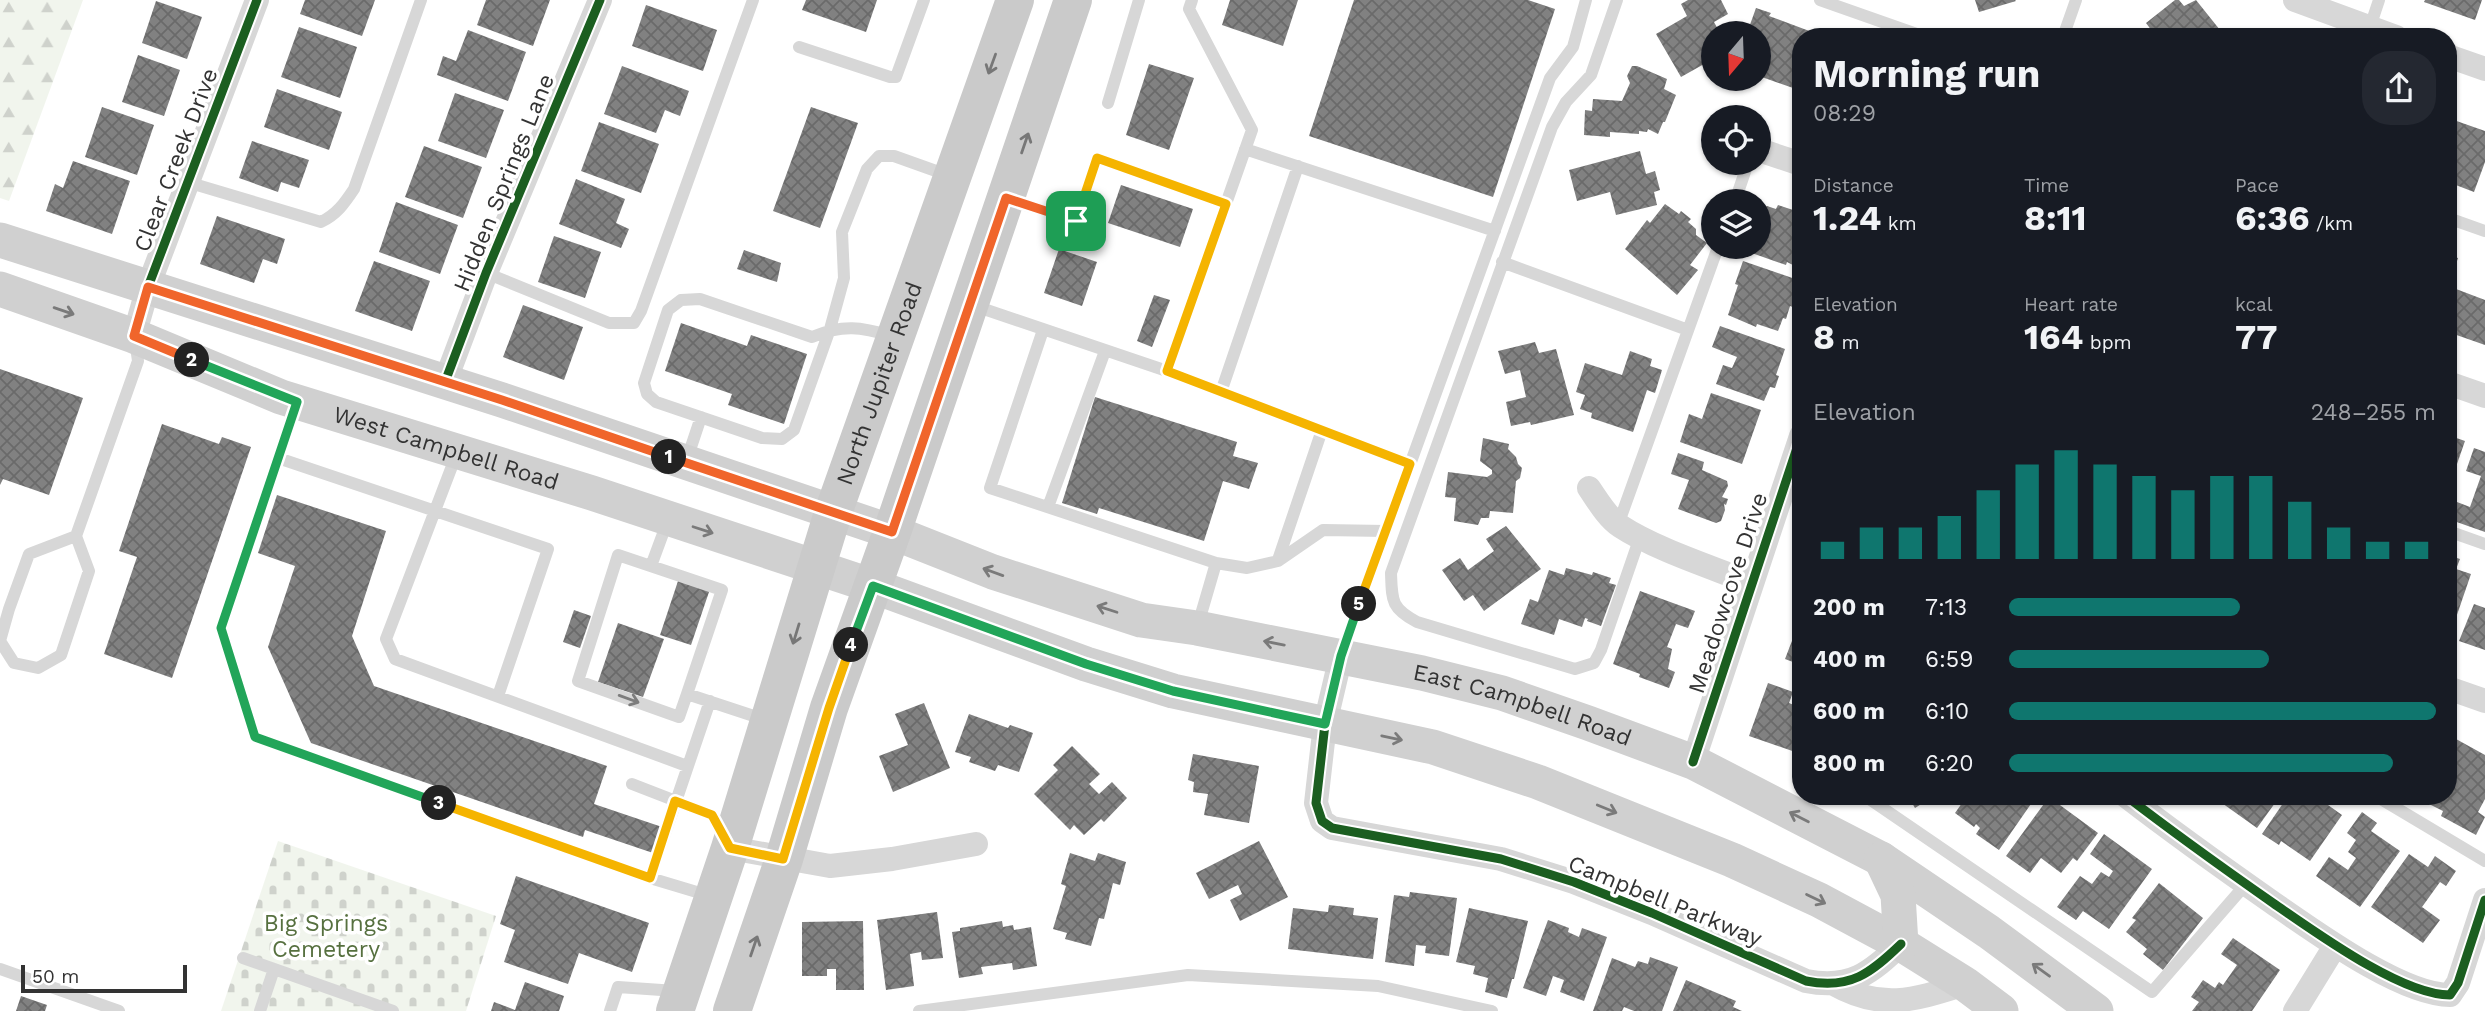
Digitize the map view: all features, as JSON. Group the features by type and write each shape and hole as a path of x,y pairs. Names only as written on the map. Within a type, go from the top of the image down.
{"main road":[{"name":"North Jupiter Road","path":"678,1001 730,848 833,513 1015,0"},
{"path":"732,1011 783,859 829,708 892,532 1073,0"},
{"path":"0,240 445,382 892,532"},
{"name":"West Campbell Road","path":"0,289 134,336 297,402 669,519 817,569"},
{"name":"East Campbell Road","path":"892,532 993,572 1129,616 1341,656 1502,693 1693,762 1881,859 1989,932 2096,1011"},
{"path":"817,569 873,586 1086,664 1173,691 1433,747 1538,782 1732,860 1819,900 1901,944 1965,984 2001,1011"},
{"path":"1881,859 1898,895 1901,944"}],"street":[{"name":"Clear Creek Drive","path":"134,336 148,287 257,0"},
{"name":"Hidden Springs Lane","path":"445,382 486,273 600,0"},
{"path":"2295,0 2370,27"},
{"path":"2457,59 2485,69"},
{"path":"1771,154 1792,161"},
{"path":"2457,386 2485,396"},
{"name":"Meadowcove Drive","path":"1693,762 1792,462"},
{"path":"1589,488 1605,511 1629,531 1751,583"},
{"name":"Campbell Parkway","path":"1341,656 1325,724 1315,803 1322,821 1332,828 1501,859 1574,882 1652,913 1806,981 1834,984 1865,975 1901,944"},
{"path":"2457,691 2485,701"},
{"path":"2138,805 2192,847 2335,946 2390,976 2439,998 2458,983 2485,900"},
{"path":"730,848 830,866 892,859 976,844"},
{"path":"2295,1011 2335,946"},
{"name":"Campbell Parkway","path":"1834,984 1851,995 1873,1003 1899,1002 1965,984"}],"lane":[{"path":"187,182 310,220 321,222 332,216 342,207 354,188 421,0"},
{"path":"486,273 609,323 634,323 641,312 753,0"},
{"path":"799,47 896,77 924,0"},
{"path":"1108,103 1139,0"},
{"path":"1167,371 1252,130 1189,9 1192,0"},
{"path":"1341,656 1550,78 1573,47 1586,0"},
{"path":"1617,0 1591,75 1566,102 1552,127 1391,573 1391,596 1400,613 1417,622 1575,669 1594,663 1601,650 1629,531 1688,330 1714,259"},
{"path":"1820,0 1900,28"},
{"path":"2066,28 2076,0"},
{"path":"2370,27 2379,0"},
{"path":"1245,149 1495,231"},
{"path":"895,337 860,327 830,330 812,337 700,299 681,300 668,310 644,383 647,394 656,402 762,438 782,439 794,430 830,330 844,278 842,232 867,169 878,156 894,156 953,177"},
{"path":"1006,198 1076,221 1097,158 1226,204"},
{"path":"1221,391 1298,166"},
{"path":"2457,221 2485,231"},
{"path":"1502,262 1688,330"},
{"path":"970,305 1167,371 1410,464"},
{"path":"1043,330 990,488 1216,563 1247,568 1278,561 1323,530 1386,531"},
{"path":"76,536 29,554 0,641 14,663 38,668 61,655 89,571 76,536 138,361 134,336"},
{"path":"1048,507 1105,351"},
{"path":"297,402 221,628 255,737 650,878 714,897"},
{"path":"685,463 701,417"},
{"path":"1278,561 1322,430"},
{"path":"457,453 386,639 395,659 687,766"},
{"path":"278,458 548,549 498,696"},
{"path":"651,566 669,519"},
{"path":"2457,534 2485,544"},
{"path":"618,555 651,566 722,590 680,717 578,681 618,555"},
{"path":"1197,628 1216,563"},
{"path":"687,694 769,721"},
{"path":"650,878 710,701"},
{"path":"632,784 712,815 730,848"},
{"path":"1879,805 2152,992 2246,884"},
{"path":"2391,805 2485,861"},
{"path":"243,958 393,1011"},
{"path":"0,969 119,1011"},
{"path":"260,1011 274,969"},
{"path":"919,1011 1188,975 1378,986 1492,1011"},
{"path":"610,1011 618,986 678,1001"}],"green space":[{"path":"0,0 83,0 9,201 0,198"},
{"name":"Big Springs Cemetery","path":"278,841 496,916 466,1011 221,1011"}],"building":[{"path":"305,0 375,0 362,36 300,14"},
{"path":"486,0 550,0 533,46 477,25"},
{"path":"806,0 877,0 866,32 802,10"},
{"path":"1230,0 1298,0 1283,46 1222,25"},
{"path":"1354,0 1528,0 1555,9 1493,197 1309,136"},
{"path":"1688,0 1721,0 1728,14 1716,21 1701,21 1701,66 1681,77 1656,34 1687,16 1681,4"},
{"path":"1975,0 2015,0 2016,1 1979,12"},
{"path":"2175,0 2179,0 2184,6 2196,0 2218,28 2150,28 2146,23"},
{"path":"2482,0 2475,20 2424,2"},
{"path":"156,1 202,17 187,59 142,43"},
{"path":"646,5 717,30 703,71 632,46"},
{"path":"1756,8 1801,28 1792,28 1792,88 1771,80 1771,21 1751,21"},
{"path":"299,27 357,47 340,98 281,77"},
{"path":"468,30 526,52 508,101 437,75 443,56 456,61"},
{"path":"138,55 180,70 164,116 122,102"},
{"path":"1149,64 1194,78 1169,150 1126,135"},
{"path":"622,66 689,91 680,116 665,110 656,133 604,114"},
{"path":"1632,66 1667,79 1664,89 1676,95 1658,134 1648,129 1647,132 1639,131 1639,134 1610,132 1610,137 1584,135 1585,110 1592,111 1593,99 1622,101 1630,83 1627,76"},
{"path":"277,89 342,112 329,150 264,127"},
{"path":"455,93 504,110 486,158 438,141"},
{"path":"102,107 154,125 137,175 85,157"},
{"path":"811,107 858,123 820,228 773,211"},
{"path":"2457,121 2485,131 2485,162 2474,192 2457,185"},
{"path":"599,122 659,144 641,193 581,171"},
{"path":"252,141 309,160 299,188 281,182 278,192 239,178"},
{"path":"424,146 482,167 463,218 405,197"},
{"path":"1640,151 1646,174 1655,171 1660,190 1654,192 1657,205 1616,215 1610,192 1577,201 1569,170"},
{"path":"73,161 130,181 112,234 46,211 55,184 63,188"},
{"path":"576,179 625,199 616,223 629,229 621,248 559,224"},
{"path":"1121,185 1193,209 1180,247 1108,223"},
{"path":"396,202 458,225 440,274 379,252"},
{"path":"1665,204 1691,219 1688,222 1701,239 1701,251 1690,265 1698,270 1677,295 1625,249 1647,220 1650,223"},
{"path":"1778,205 1792,210 1792,264 1769,259 1771,259 1771,207 1776,209"},
{"path":"217,216 285,239 277,264 263,259 254,283 200,264"},
{"path":"554,236 601,252 585,298 538,282"},
{"path":"1059,249 1097,262 1082,306 1044,293"},
{"path":"744,250 781,263 777,282 737,269"},
{"path":"374,261 430,281 412,331 355,311"},
{"path":"1743,261 1792,278 1792,307 1786,319 1783,318 1778,331 1757,324 1756,327 1728,315 1738,285 1735,284"},
{"path":"2457,289 2485,300 2485,345 2457,335"},
{"path":"1154,295 1170,300 1152,347 1137,341"},
{"path":"523,305 583,327 564,380 503,357"},
{"path":"681,323 747,346 751,335 807,354 784,424 728,405 732,394 665,371"},
{"path":"1720,326 1785,349 1776,375 1779,376 1775,388 1770,387 1764,401 1716,384 1723,365 1732,368 1737,357 1712,347"},
{"path":"1535,342 1539,353 1556,349 1574,415 1531,425 1530,422 1511,426 1506,402 1526,397 1520,370 1505,374 1498,351"},
{"path":"1630,351 1652,359 1650,366 1662,370 1655,393 1647,390 1633,432 1591,418 1592,413 1580,409 1585,395 1576,392 1585,363 1622,375"},
{"path":"0,369 83,398 49,495 3,479 0,485"},
{"path":"1711,393 1761,410 1742,464 1680,442 1689,414 1702,419"},
{"path":"1095,397 1237,442 1233,456 1258,463 1249,489 1223,481 1204,541 1099,508 1097,514 1062,503"},
{"path":"162,424 219,444 222,437 251,447 172,678 104,654 137,557 119,551"},
{"path":"1483,438 1509,444 1508,449 1522,468 1520,478 1516,481 1513,513 1490,511 1489,518 1481,518 1478,525 1454,521 1456,498 1445,497 1448,472 1487,477 1492,474 1492,470 1480,461"},
{"path":"2457,438 2465,441 2457,464"},
{"path":"2474,448 2485,452 2485,532 2457,522 2457,502 2470,507 2481,476 2466,471"},
{"path":"1678,453 1704,462 1702,470 1727,481 1728,486 1722,497 1728,499 1726,505 1724,504 1721,521 1716,523 1678,509 1689,480 1671,474"},
{"path":"277,495 386,531 352,636 374,686 607,766 594,804 665,828 656,854 585,830 583,837 311,743 268,647 295,566 258,553"},
{"path":"1506,526 1541,569 1484,611 1473,595 1464,601 1442,570 1460,558 1468,570 1494,551 1486,539"},
{"path":"1566,568 1611,578 1609,583 1616,585 1601,626 1585,618 1582,627 1559,619 1554,635 1521,624 1530,599 1538,602 1549,570 1564,575"},
{"path":"2457,569 2471,574 2457,615"},
{"path":"679,578 710,589 691,645 660,635"},
{"path":"1640,591 1695,611 1688,628 1676,624 1667,647 1672,649 1668,669 1675,672 1669,688 1613,664"},
{"path":"2474,604 2485,608 2485,650 2459,641"},
{"path":"574,610 591,616 580,648 563,642"},
{"path":"618,623 664,639 643,697 598,682"},
{"path":"1792,641 1792,662 1785,659"},
{"path":"1768,683 1792,692 1789,703 1792,704 1792,751 1749,736"},
{"path":"924,703 950,768 893,792 879,756 908,745 895,714"},
{"path":"969,714 1008,728 1010,725 1033,733 1019,772 998,765 995,771 969,762 971,757 955,752"},
{"path":"2457,740 2485,755 2485,799 2478,812 2485,817 2476,835 2441,816 2443,811 2431,805 2457,805"},
{"path":"1072,746 1100,774 1089,784 1099,794 1112,782 1127,798 1104,822 1101,819 1084,835 1074,825 1070,830 1034,794 1058,770 1053,765"},
{"path":"1193,754 1259,766 1249,823 1204,815 1208,794 1193,792 1194,782 1188,780"},
{"path":"1961,805 2030,805 1999,850 1976,834 1980,828 1976,824 1974,827 1955,813"},
{"path":"2043,805 2060,805 2098,833 2077,861 2073,858 2061,873 2041,858 2030,873 2006,856"},
{"path":"2225,805 2274,805 2257,828"},
{"path":"2282,805 2328,805 2342,815 2310,861 2281,841 2279,845 2262,834"},
{"path":"2362,812 2377,823 2371,831 2400,851 2360,907 2316,876 2329,857 2348,870 2356,858 2348,852 2356,840 2347,833"},
{"path":"2104,834 2152,869 2109,929 2083,911 2076,920 2057,907 2080,876 2092,884 2101,872 2109,877 2113,871 2090,854"},
{"path":"1259,841 1288,897 1240,921 1230,900 1242,894 1238,885 1209,899 1196,873"},
{"path":"1070,853 1095,861 1098,853 1126,862 1120,885 1113,883 1104,919 1099,918 1091,946 1065,939 1067,933 1053,929 1066,886 1061,884"},
{"path":"2409,854 2428,867 2435,856 2456,871 2446,886 2440,882 2422,907 2440,920 2423,943 2371,907"},
{"path":"516,876 649,923 632,972 579,953 568,984 504,962 515,930 500,924"},
{"path":"2159,883 2203,918 2163,970 2143,954 2147,949 2126,932 2136,920 2132,918"},
{"path":"1410,892 1457,898 1449,956 1425,953 1426,946 1416,945 1414,966 1385,962 1394,895 1409,897"},
{"path":"1329,905 1354,908 1353,915 1378,918 1373,959 1288,949 1293,908 1328,912"},
{"path":"1469,908 1528,921 1507,998 1485,992 1488,978 1473,974 1475,966 1456,962"},
{"path":"937,912 943,958 922,960 921,952 910,954 914,986 886,990 877,920"},
{"path":"1548,920 1569,928 1568,932 1579,937 1582,928 1607,937 1584,1001 1560,992 1564,980 1553,976 1546,996 1523,988"},
{"path":"863,921 864,990 836,990 836,969 827,969 827,976 802,976 802,922"},
{"path":"1002,921 1003,927 1013,925 1014,930 1031,927 1037,966 1013,970 1012,963 981,967 983,974 959,978 952,932 960,931 960,928"},
{"path":"2233,938 2280,970 2252,1011 2192,1011 2199,1002 2191,997 2203,980 2215,988 2219,982 2223,985 2237,965 2221,954"},
{"path":"1650,957 1678,967 1662,1011 1634,1011 1624,1007 1622,1011 1593,1011 1612,958 1635,967 1638,961 1648,964"},
{"path":"1686,980 1736,1001 1733,1007 1742,1011 1673,1011"},
{"path":"525,982 564,996 559,1011 491,1011 494,1002 515,1010"},
{"path":"21,996 47,1005 45,1011 16,1011"}],"cycle path":[{"path":"134,336 148,287 257,0"},
{"path":"445,382 486,273 600,0"},
{"path":"1693,762 1792,463"},
{"path":"1341,656 1325,724 1316,803 1322,821 1332,828 1501,859 1574,882 1652,913 1806,981 1835,983 1859,977 1901,944"},
{"path":"2138,805 2217,864 2358,960 2407,985 2430,992 2450,995 2458,983 2485,900"}],"route":[{"path":"1097,158 1226,204 1167,371 1410,464 1341,656 1325,724 1173,691 1086,664 873,586 829,708 783,859 730,848 712,815 675,801 650,878 255,737 221,628 297,402 134,336 148,287 502,400 892,532 1006,198 1076,221 1097,158"}]}
